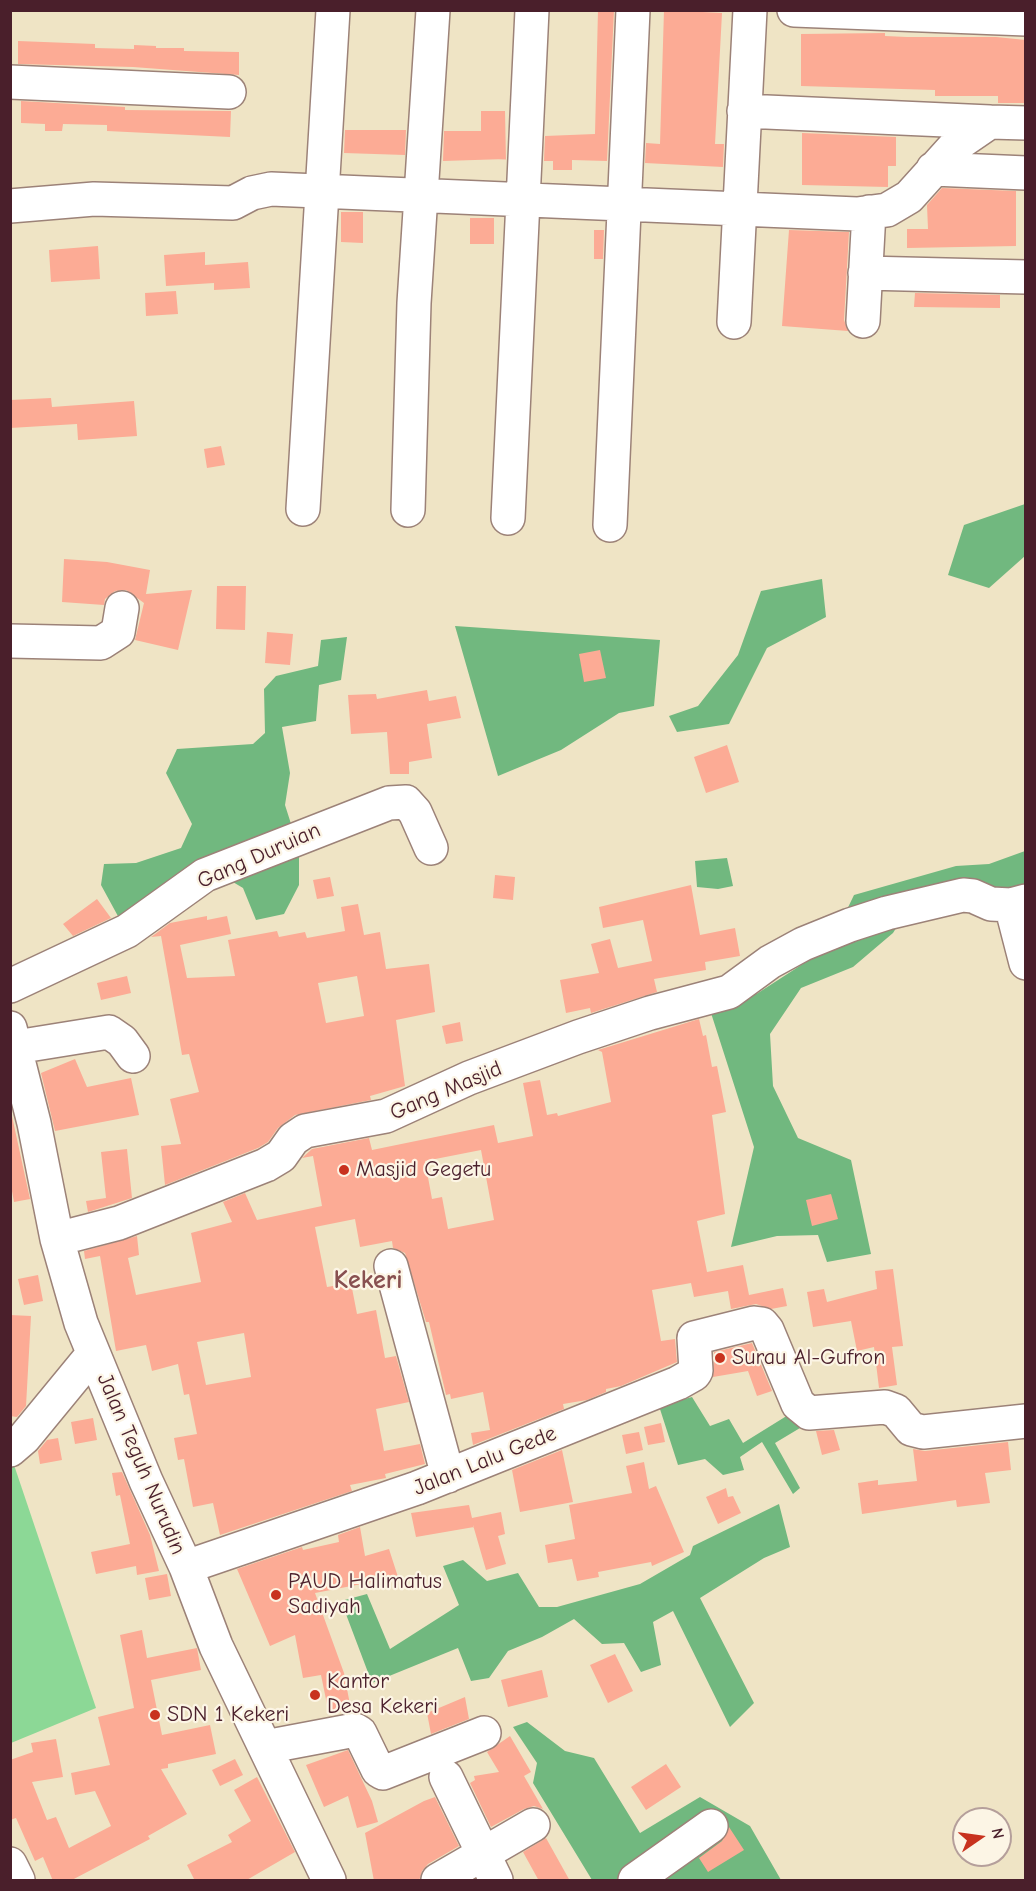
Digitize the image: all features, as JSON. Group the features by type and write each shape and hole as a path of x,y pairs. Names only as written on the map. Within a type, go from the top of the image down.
{"street":[{"path":"303,509 333,10"},
{"path":"408,510 414,303 433,10"},
{"path":"508,518 532,10"},
{"path":"610,525 633,10"},
{"path":"734,322 750,10"},
{"path":"794,10 1026,19"},
{"path":"10,82 229,92"},
{"path":"744,111 1026,123"},
{"path":"10,207 94,199 233,202 252,193 271,189 739,209 869,212 887,210 909,197 955,146 990,122"},
{"path":"933,169 1026,173"},
{"path":"10,187 67,180 129,180 235,183 252,193"},
{"path":"863,321 869,212"},
{"path":"866,273 1026,277"},
{"path":"10,641 100,643 118,632 122,608"},
{"name":"Gang Duruian","path":"10,986 127,931 205,875 389,803 406,802 415,812 431,848"},
{"name":"Gang Masjid","path":"57,1239 119,1223 266,1166 281,1156 293,1138 305,1131 386,1116 469,1078 578,1037 672,1007 729,992 770,962 803,944 887,913 963,895 974,896 991,904 1018,903"},
{"path":"1018,903 1026,963"},
{"path":"13,1037 109,1032 122,1041 133,1056"},
{"name":"Jalan Teguh Nurudin","path":"13,1037 57,1239 78,1313 93,1354 146,1481 186,1567 216,1646 329,1881"},
{"path":"391,1266 448,1476"},
{"name":"Jalan Lalu Gede","path":"186,1567 336,1517 448,1476 678,1383 696,1371 694,1338 747,1324 762,1324 798,1404 809,1413 889,1408 899,1414 911,1429 923,1432 1026,1421"},
{"path":"10,1449 24,1438 93,1354"},
{"path":"265,1747 355,1730 360,1733 378,1770 383,1773 484,1733"},
{"path":"446,1777 490,1867"},
{"path":"438,1881 490,1867 533,1825"},
{"path":"635,1881 711,1826"},
{"path":"10,1864 18,1881"}],"green space":[{"path":"1025,504 1025,556 989,588 948,575 964,525"},
{"path":"822,579 826,617 767,648 729,724 677,732 669,716 698,706 738,655 761,591"},
{"path":"455,626 660,640 654,706 619,713 561,750 498,776"},
{"path":"347,637 341,680 319,685 316,721 282,727 290,773 285,805 299,849 299,885 284,914 256,920 243,888 201,863 119,918 101,885 104,864 136,863 181,848 192,824 166,773 177,749 253,744 265,733 264,689 276,676 318,666 321,640"},
{"path":"1025,851 1025,886 997,894 915,898 893,933 853,967 801,988 770,1034 773,1086 798,1138 851,1160 871,1254 827,1262 818,1235 777,1236 731,1247 754,1147 711,1013 758,993 829,947 854,895 956,866 989,864"},
{"path":"727,858 733,886 718,889 697,887 695,861"},
{"path":"692,1397 710,1426 729,1419 743,1443 793,1412 800,1428 775,1443 800,1488 793,1494 762,1442 740,1457 744,1470 723,1475 705,1459 678,1465 659,1406"},
{"path":"13,1462 96,1708 11,1743 10,1463"},
{"path":"779,1504 790,1547 764,1558 700,1598 754,1703 730,1727 673,1611 653,1622 661,1665 641,1672 624,1643 602,1644 574,1619 542,1637 508,1651 489,1678 471,1681 458,1648 372,1683 341,1601 367,1594 390,1649 459,1605 443,1566 463,1560 487,1581 518,1573 539,1607 557,1607 640,1584 690,1555 693,1546"},
{"path":"527,1722 565,1751 594,1758 640,1833 700,1797 750,1826 781,1880 592,1880 533,1783 537,1763 513,1727"}],"building":[{"path":"598,10 614,10 607,161 572,160 572,170 553,170 553,161 544,161 545,136 595,134"},
{"path":"664,10 722,13 715,144 724,144 723,167 645,163 646,143 660,144"},
{"path":"885,33 885,36 996,37 1026,40 1026,103 998,103 998,96 935,96 935,90 801,86 801,34"},
{"path":"18,41 95,44 95,48 134,49 134,45 184,48 184,51 239,52 239,75 133,67 18,64"},
{"path":"21,101 125,107 125,110 231,111 230,137 107,131 107,125 63,124 62,131 45,131 45,124 21,123"},
{"path":"481,111 505,111 506,159 443,161 444,131 481,131"},
{"path":"345,130 406,130 405,155 344,153"},
{"path":"802,133 896,137 896,166 888,166 888,187 802,185"},
{"path":"942,188 1016,191 1016,246 907,248 907,229 928,229 927,205"},
{"path":"341,212 363,212 363,243 341,242"},
{"path":"470,218 494,218 494,244 470,244"},
{"path":"594,230 604,230 603,259 594,259"},
{"path":"789,230 849,232 844,320 848,331 782,326"},
{"path":"98,246 100,279 51,282 49,250"},
{"path":"205,252 205,265 248,262 250,288 214,290 214,283 166,286 164,255"},
{"path":"176,291 178,314 146,316 145,293"},
{"path":"915,293 1000,295 1000,308 914,307"},
{"path":"51,398 52,407 134,401 137,436 78,440 77,424 10,428 10,400"},
{"path":"221,446 225,465 207,468 204,449"},
{"path":"64,559 107,562 150,570 146,594 192,590 178,650 135,640 144,603 126,590 115,591 105,599 104,605 62,602"},
{"path":"217,586 246,586 245,630 216,629"},
{"path":"267,632 293,634 290,665 265,663"},
{"path":"600,650 606,678 584,682 579,654"},
{"path":"427,690 429,701 456,696 461,718 427,724 432,758 409,762 409,774 390,774 387,732 351,734 348,695 376,694 377,699"},
{"path":"727,745 739,782 706,793 694,757"},
{"path":"495,875 515,877 513,900 493,898"},
{"path":"330,877 334,896 317,899 313,880"},
{"path":"691,885 700,935 735,928 740,956 705,962 706,970 654,979 657,992 591,1013 590,1008 566,1013 560,980 599,973 591,944 610,939 618,968 652,961 643,920 603,928 599,907"},
{"path":"97,899 111,918 73,936 63,924"},
{"path":"358,904 364,935 380,932 386,969 429,964 435,1012 396,1020 405,1086 370,1096 371,1100 295,1115 278,1128 268,1142 258,1148 165,1185 161,1146 181,1144 170,1099 199,1092 189,1054 182,1055 161,936 151,937 170,923 207,916 207,920 227,916 231,934 180,945 187,978 235,976 228,940 277,931 279,937 305,932 307,938 345,931 341,907","holes":["357,976 364,1016 326,1023 318,983"]},
{"path":"127,976 131,993 101,1000 97,983"},
{"path":"699,1019 703,1036 706,1035 712,1067 717,1066 726,1112 712,1115 725,1214 697,1221 707,1272 743,1265 749,1295 783,1288 787,1306 771,1309 756,1304 731,1309 728,1291 694,1297 691,1283 652,1290 661,1341 675,1339 677,1362 621,1386 606,1389 606,1392 587,1400 563,1404 564,1409 473,1445 471,1433 490,1430 483,1392 451,1399 450,1394 446,1395 429,1322 426,1322 405,1253 393,1248 392,1241 360,1247 355,1219 315,1227 327,1287 351,1283 357,1314 376,1310 385,1358 396,1356 409,1402 376,1409 384,1451 420,1444 425,1464 385,1474 386,1478 350,1485 352,1491 220,1535 213,1503 193,1507 184,1459 178,1460 174,1438 197,1434 189,1394 184,1395 178,1364 152,1371 146,1345 116,1351 100,1256 85,1259 84,1251 137,1236 139,1255 128,1258 136,1295 201,1282 191,1233 232,1222 223,1202 245,1193 257,1220 322,1206 313,1156 302,1158 312,1149 369,1138 372,1150 494,1125 498,1143 533,1136 523,1083 540,1080 547,1115 557,1113 558,1116 611,1102 602,1052 598,1050","holes":["481,1150 494,1220 448,1229 442,1197 432,1199 425,1161","244,1333 251,1377 206,1385 197,1342"]},
{"path":"460,1022 463,1041 446,1044 442,1026"},
{"path":"75,1059 87,1087 131,1078 139,1115 55,1131 41,1073"},
{"path":"10,1107 30,1199 14,1202 10,1180"},
{"path":"127,1149 132,1198 88,1212 86,1201 106,1198 101,1152"},
{"path":"831,1194 838,1219 812,1226 806,1200"},
{"path":"893,1269 903,1346 892,1347 897,1385 879,1388 874,1347 857,1351 851,1321 813,1327 807,1292 824,1289 827,1302 877,1289 875,1271"},
{"path":"38,1275 43,1301 24,1305 18,1279"},
{"path":"10,1315 31,1316 26,1406 17,1417 10,1416"},
{"path":"752,1343 772,1391 757,1396 748,1371 713,1377 714,1352"},
{"path":"93,1418 97,1440 75,1444 71,1422"},
{"path":"661,1423 665,1442 648,1445 644,1427"},
{"path":"834,1430 840,1450 822,1455 816,1431"},
{"path":"639,1432 643,1450 626,1454 622,1435"},
{"path":"58,1438 62,1460 40,1464 38,1451 47,1440"},
{"path":"1008,1442 1011,1470 985,1473 990,1503 957,1507 956,1500 862,1514 858,1483 878,1480 878,1485 917,1481 913,1449 925,1451"},
{"path":"562,1450 573,1502 520,1512 512,1470"},
{"path":"644,1462 649,1489 656,1486 684,1552 652,1566 651,1562 598,1572 599,1577 577,1581 572,1559 548,1563 545,1545 575,1539 569,1505 632,1493 626,1466"},
{"path":"122,1472 150,1535 159,1571 137,1575 136,1566 96,1574 91,1552 130,1544 120,1495 116,1496 112,1473"},
{"path":"726,1488 728,1497 733,1496 741,1513 718,1524 706,1497"},
{"path":"469,1505 472,1518 501,1512 505,1534 498,1536 506,1564 486,1570 474,1527 416,1537 411,1513"},
{"path":"360,1527 365,1556 389,1549 398,1577 315,1593 344,1673 351,1710 329,1714 321,1675 303,1678 295,1635 270,1646 237,1569 302,1547 303,1550 339,1542 338,1535"},
{"path":"167,1574 171,1596 149,1600 145,1578"},
{"path":"142,1630 147,1658 197,1648 201,1670 151,1680 162,1735 210,1725 216,1754 168,1764 168,1768 161,1769 187,1814 148,1836 150,1839 70,1881 53,1881 43,1857 35,1861 16,1818 10,1820 10,1760 33,1752 31,1743 56,1739 63,1777 32,1782 47,1820 56,1817 69,1848 111,1826 95,1791 75,1795 71,1773 110,1765 98,1717 134,1708 120,1635"},
{"path":"615,1654 633,1691 608,1703 590,1665"},
{"path":"542,1670 548,1697 508,1707 501,1680"},
{"path":"465,1697 469,1719 431,1734 427,1713"},
{"path":"510,1736 531,1772 524,1776 543,1809 534,1806 524,1809 491,1827 470,1783 475,1780 474,1776 499,1772 487,1752"},
{"path":"348,1750 372,1801 378,1822 357,1828 348,1796 324,1807 306,1765"},
{"path":"235,1759 243,1775 220,1786 212,1770"},
{"path":"666,1764 681,1787 646,1810 631,1787"},
{"path":"257,1777 295,1852 245,1881 195,1881 187,1865 232,1842 228,1835 251,1821 234,1790"},
{"path":"435,1797 459,1846 428,1864 422,1871 419,1881 374,1881 365,1833"},
{"path":"729,1827 744,1850 708,1872 699,1858 722,1841"},
{"path":"546,1838 570,1881 539,1881 523,1852"}],"place":[{"name":"Masjid Gegetu","path":"344,1170"},
{"name":"Surau Al-Gufron","path":"720,1358"},
{"name":"PAUD Halimatus Sadiyah","path":"276,1595"},
{"name":"Kantor Desa Kekeri","path":"315,1695"},
{"name":"SDN 1 Kekeri","path":"155,1715"}],"district":[{"name":"Kekeri","path":"368,1281"}]}
